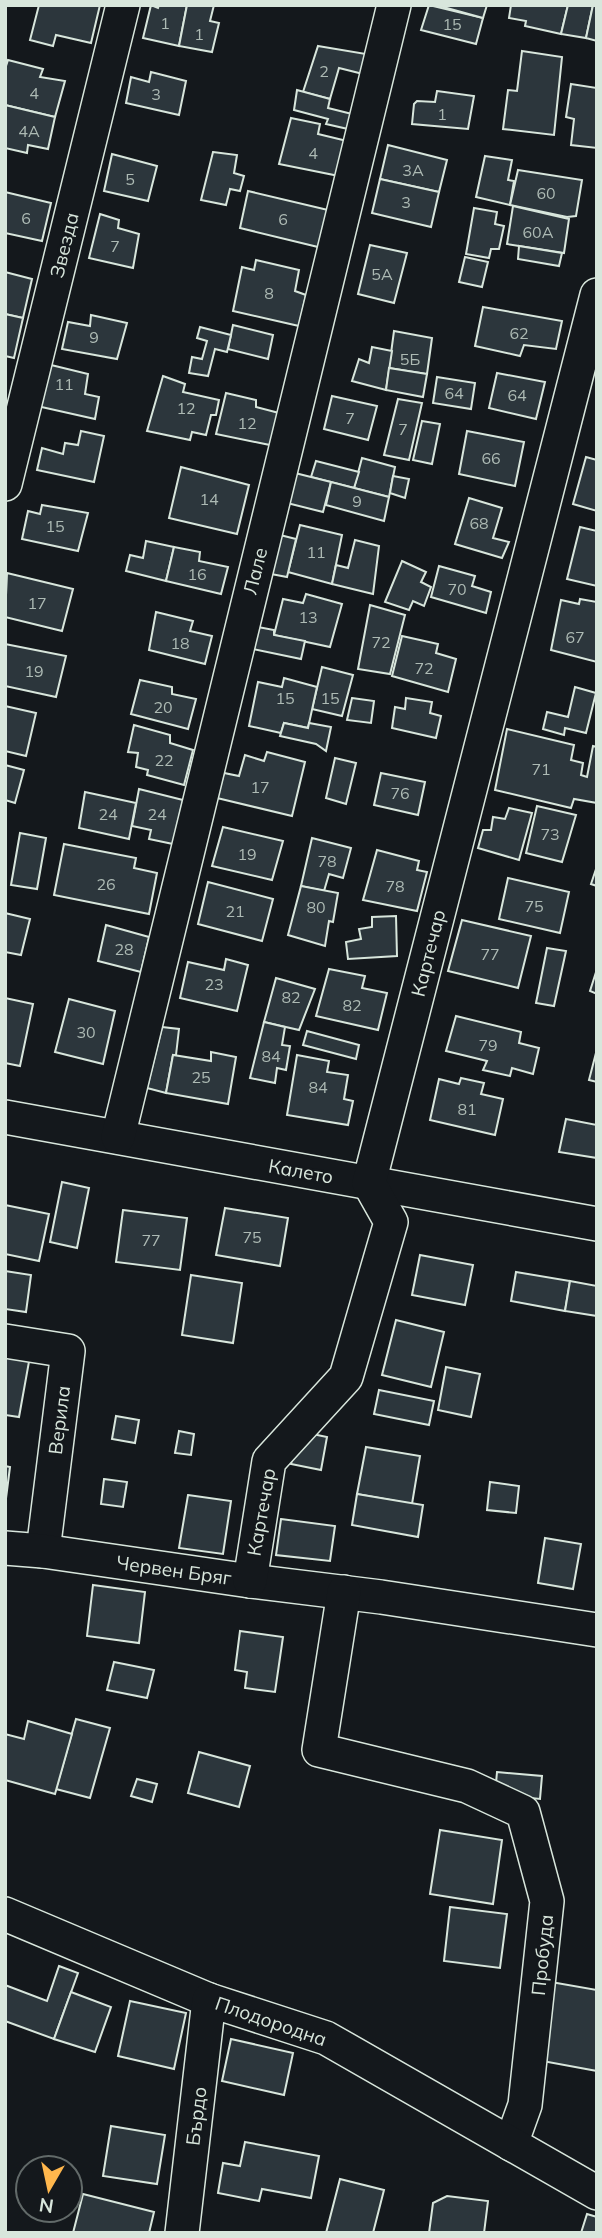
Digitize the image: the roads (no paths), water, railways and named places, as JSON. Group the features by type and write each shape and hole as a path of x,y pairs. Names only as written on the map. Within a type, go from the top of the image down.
{"street":[{"name":"Звезда","path":"5,484 123,5"},
{"name":"Лале","path":"118,1138 394,5"},
{"name":"Картечар","path":"250,1581 269,1461 346,1377 391,1222 369,1183 597,295"},
{"name":"Калето","path":"5,1117 597,1224"},
{"name":"Верила","path":"5,1341 68,1351 43,1551"},
{"name":"Червен Бряг","path":"5,1548 344,1592 597,1630"},
{"name":"Пробуда","path":"344,1592 319,1750 467,1786 523,1812 547,1901 525,2105 511,2144"},
{"name":"Плодородна","path":"5,1914 209,2000 326,2038 597,2193"},
{"name":"Бърдо","path":"182,2233 209,2000"}]}
